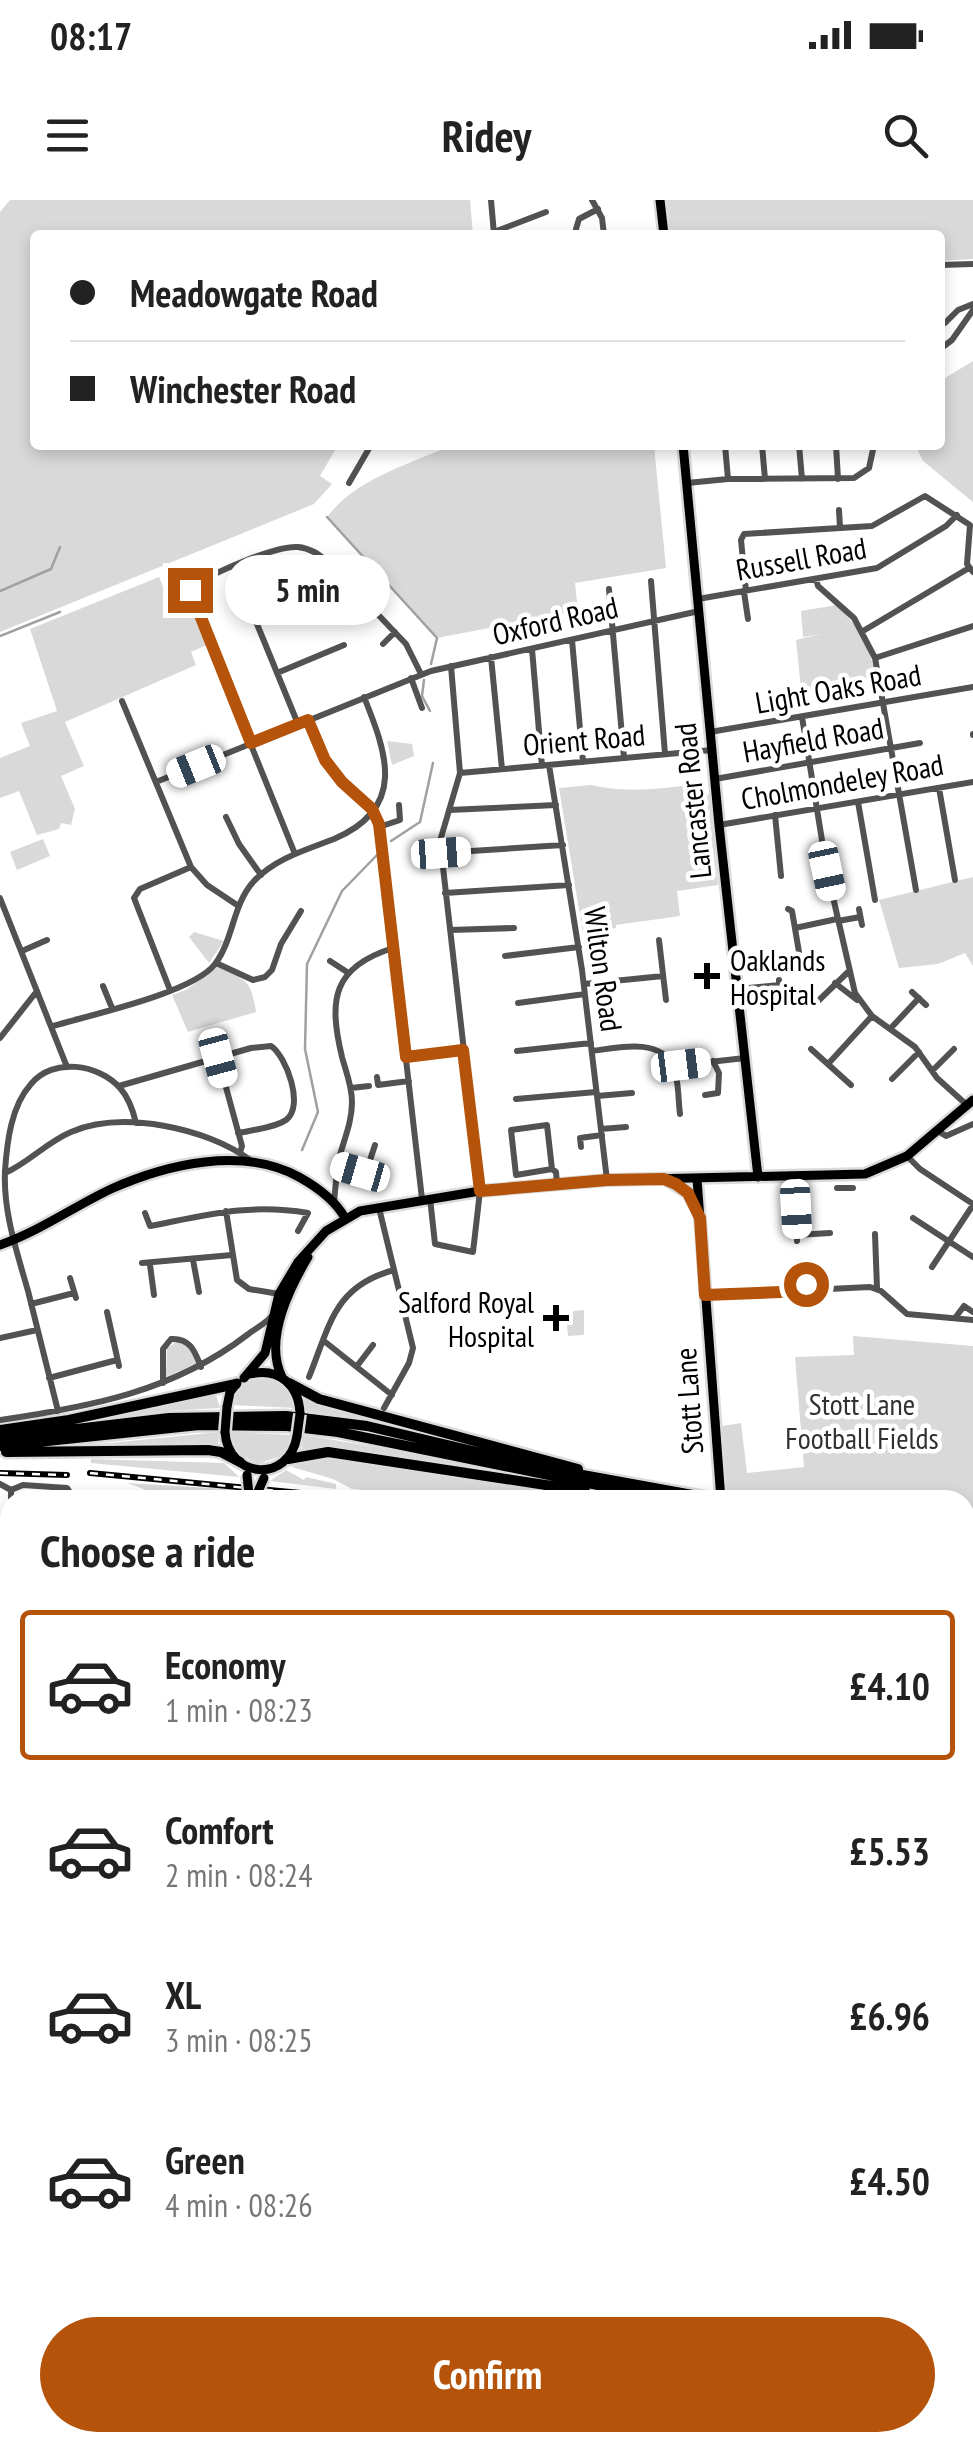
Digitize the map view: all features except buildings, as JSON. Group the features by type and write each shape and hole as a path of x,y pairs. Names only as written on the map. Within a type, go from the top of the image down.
{"highway":[{"path":"286,1380 313,1397 671,1490"},
{"path":"0,1430 69,1420 240,1381"},
{"path":"0,1438 185,1416 286,1416 367,1426 544,1468 662,1490"},
{"path":"0,1449 199,1425 287,1426 338,1432 622,1490"},
{"path":"0,1449 213,1450 243,1467"},
{"path":"288,1459 310,1453 335,1453 588,1490"}],"main road":[{"path":"660,200 663,230"},
{"name":"Lancaster Road","path":"684,450 719,825 758,1177"},
{"path":"250,1490 243,1467 229,1450 226,1407 240,1381 265,1353 298,1262 344,1218 426,1198 558,1184 865,1174 907,1156 970,1103"},
{"path":"756,1152 763,1168 779,1176"},
{"path":"0,1245 132,1181 218,1161 266,1163 294,1174 335,1203 366,1210"},
{"path":"664,1179 688,1193 700,1218"},
{"name":"Stott Lane","path":"697,1179 720,1490"},
{"path":"335,1203 344,1218"},
{"path":"257,1490 274,1468 288,1459 298,1436 300,1408 275,1357 272,1315 285,1294"},
{"path":"240,1381 264,1372 286,1380"},
{"path":"243,1467 274,1468"}],"street":[{"path":"491,200 494,230"},
{"path":"592,200 603,230"},
{"path":"576,230 579,219 598,208"},
{"path":"501,230 546,212"},
{"path":"945,265 973,264"},
{"path":"945,324 958,310 973,307"},
{"path":"945,345 973,307"},
{"path":"348,483 368,450"},
{"path":"725,450 728,479"},
{"path":"762,450 765,479"},
{"path":"800,450 802,479"},
{"path":"836,450 838,479"},
{"path":"687,483 858,477 867,471 874,450"},
{"path":"748,619 740,540 744,534 874,526 922,496 930,497 971,529 971,570 864,631"},
{"path":"839,510 840,528"},
{"name":"Russell Road","path":"698,599 880,567 957,515"},
{"path":"174,576 183,594 288,547 304,548 327,561 395,632 409,648 421,674"},
{"path":"234,568 298,724"},
{"path":"816,579 818,586 864,631 875,658 916,890"},
{"path":"650,581 664,754"},
{"path":"609,589 624,758"},
{"path":"191,591 295,854"},
{"path":"348,607 360,596"},
{"path":"255,620 302,600"},
{"name":"Oxford Road","path":"156,782 421,674 699,612"},
{"path":"875,658 973,626"},
{"path":"382,644 395,632"},
{"path":"572,640 583,762"},
{"path":"276,672 344,645"},
{"name":"Wilton Road","path":"532,648 546,766 579,948 607,1180"},
{"path":"491,658 502,770"},
{"path":"308,720 325,760 372,809 379,827 409,1081 435,1244 473,1252 480,1191 440,841 460,773 451,666"},
{"path":"412,678 422,708"},
{"name":"Light Oaks Road","path":"710,732 973,687"},
{"path":"52,1026 192,981 216,963 237,905 261,875 295,854 354,829 384,788 386,764 385,751 364,697"},
{"path":"122,701 192,867 207,885 237,905"},
{"path":"802,717 835,908 858,1000 872,1016 919,1052 932,1071 970,1103"},
{"name":"Hayfield Road","path":"715,779 920,743"},
{"name":"Orient Road","path":"460,773 712,750"},
{"name":"Cholmondeley Road","path":"719,825 973,782"},
{"path":"939,788 955,880"},
{"path":"858,802 875,900"},
{"path":"379,827 400,820 399,805"},
{"path":"449,810 556,805"},
{"path":"775,816 781,876"},
{"path":"226,817 261,875"},
{"path":"441,853 563,845"},
{"path":"170,990 134,898 140,889 192,867"},
{"path":"446,893 569,885"},
{"path":"0,898 68,1067"},
{"path":"788,908 792,911 800,952"},
{"path":"216,963 252,980 265,977 301,911"},
{"path":"796,928 860,917"},
{"path":"450,930 511,927"},
{"path":"22,950 47,940"},
{"path":"659,940 666,1000"},
{"path":"335,1203 338,1166 352,1113 351,1088 336,1024 339,990 347,972 368,956 393,948"},
{"path":"505,956 579,948"},
{"path":"330,960 347,972"},
{"path":"814,1005 848,972"},
{"path":"584,984 663,976"},
{"path":"738,989 779,984 779,980"},
{"path":"835,984 858,1000"},
{"path":"103,986 112,1008"},
{"path":"0,1038 38,990"},
{"path":"518,1003 585,994"},
{"path":"890,1029 915,995 926,1006"},
{"path":"828,1064 872,1016"},
{"path":"119,1086 264,1046 274,1048 282,1056 294,1100 292,1113 280,1122 238,1133"},
{"path":"516,1051 640,1046 654,1050 674,1066 680,1114"},
{"path":"811,1048 850,1085"},
{"path":"932,1071 954,1049"},
{"path":"406,1057 463,1050"},
{"path":"892,1080 919,1052"},
{"path":"218,1058 240,1153"},
{"path":"674,1066 745,1058"},
{"path":"705,1094 718,1093 719,1073 713,1061"},
{"path":"58,1410 14,1240 3,1177 11,1128 23,1095 41,1075 68,1067 91,1070 119,1086 129,1100 136,1123"},
{"path":"377,1077 378,1085 409,1081"},
{"path":"351,1088 369,1086"},
{"path":"516,1099 632,1093"},
{"path":"3,1177 74,1130 100,1124 136,1123 190,1133 251,1161"},
{"path":"938,1131 946,1136 973,1124"},
{"path":"552,1169 516,1175 511,1130 547,1125 552,1169 558,1184"},
{"path":"581,1147 580,1138 626,1126"},
{"path":"338,1166 366,1172 375,1145"},
{"path":"907,1156 973,1204 932,1267"},
{"path":"896,1163 920,1169"},
{"path":"794,1176 798,1238 830,1233"},
{"path":"845,1176 845,1188"},
{"path":"146,1213 150,1226 270,1207 308,1213 298,1231"},
{"path":"378,1207 413,1348 409,1364 386,1407"},
{"path":"226,1211 236,1276 242,1286 285,1294"},
{"path":"913,1218 973,1257"},
{"path":"875,1234 877,1288"},
{"path":"154,1296 146,1264 232,1255"},
{"path":"194,1260 199,1292"},
{"path":"309,1378 339,1304 350,1290 373,1275 394,1270"},
{"path":"792,1272 805,1271 806,1291"},
{"path":"31,1304 75,1296 70,1278"},
{"path":"705,1295 877,1288 907,1314 973,1320"},
{"path":"954,1319 964,1306 973,1312"},
{"path":"49,1378 118,1363 107,1315"},
{"path":"0,1420 58,1410 164,1383 201,1367 272,1315"},
{"path":"0,1338 37,1330"},
{"path":"254,1330 274,1332"},
{"path":"164,1383 163,1349 171,1339 191,1345 201,1367"},
{"path":"324,1341 392,1395"},
{"path":"357,1366 372,1345"},
{"path":"0,1484 11,1490 24,1485 68,1490"}],"green space":[{"path":"10,200 470,200 473,230 30,230 30,450 335,450 320,476 332,484 314,504 0,632 0,212"},
{"path":"667,200 973,200 973,259 945,261 945,230 670,230"},
{"path":"973,361 973,502 923,461 918,450 945,450 945,378"},
{"path":"440,450 654,450 666,568 575,583 578,611 437,638 327,517 353,492"},
{"path":"159,577 170,604 187,598 207,645 191,652 196,665 65,722 84,766 61,776 75,809 71,825 61,823 59,829 37,835 19,791 0,798 0,758 30,746 21,723 57,711 30,629"},
{"path":"837,605 862,638 876,677 801,689 796,640 820,634 803,637 801,611"},
{"path":"387,741 412,744 414,756 392,765"},
{"path":"591,785 638,790 688,785 690,796 710,794 718,885 677,891 680,916 583,934 559,788"},
{"path":"43,839 50,856 17,870 10,852"},
{"path":"973,877 973,966 965,953 938,964 899,968 879,900"},
{"path":"194,932 224,941 209,963 189,937"},
{"path":"217,967 246,982 256,1012 188,1032 172,995 186,990"},
{"path":"584,1310 584,1335 568,1336 566,1312"},
{"name":"Stott Lane Football Fields","path":"853,1336 973,1346 973,1490 727,1490 722,1426 741,1423 747,1473 804,1467 795,1357 854,1355"},
{"path":"178,1341 190,1345 198,1363 166,1377 167,1348"},
{"path":"261,1377 284,1386 295,1408 231,1405 242,1385"},
{"path":"216,1395 220,1408 100,1420 100,1418"},
{"path":"305,1397 326,1404 460,1442 305,1412"},
{"path":"219,1432 218,1447 70,1447"},
{"path":"229,1432 293,1435 281,1456 258,1464 238,1453"},
{"path":"303,1435 394,1450 535,1480 302,1452"},
{"path":"330,1456 553,1490 352,1489 292,1467"},
{"path":"91,1459 224,1463 239,1477 91,1463"},
{"path":"286,1470 304,1480 306,1477 336,1484 336,1489 270,1481"},
{"path":"127,1483 243,1490 146,1490"}],"waterway":[{"path":"327,517 437,638 431,664"},
{"path":"0,591 51,569 60,547"},
{"path":"0,636 60,612"},
{"path":"424,680 422,696 430,711"},
{"path":"391,841 420,822 433,763"},
{"path":"302,1150 318,1112 305,1049 307,964 342,891 378,854"}],"railway":[{"path":"0,1473 67,1475"},
{"path":"90,1473 269,1490"}],"place":[{"name":"Oaklands Hospital","path":"707,976"},
{"name":"Salford Royal Hospital","path":"556,1318"}],"route":[{"path":"190,590 251,743 308,720 325,760 376,816 406,1057 463,1050 480,1191 664,1179 688,1193 700,1218 705,1295 806,1291 806,1284"}]}
